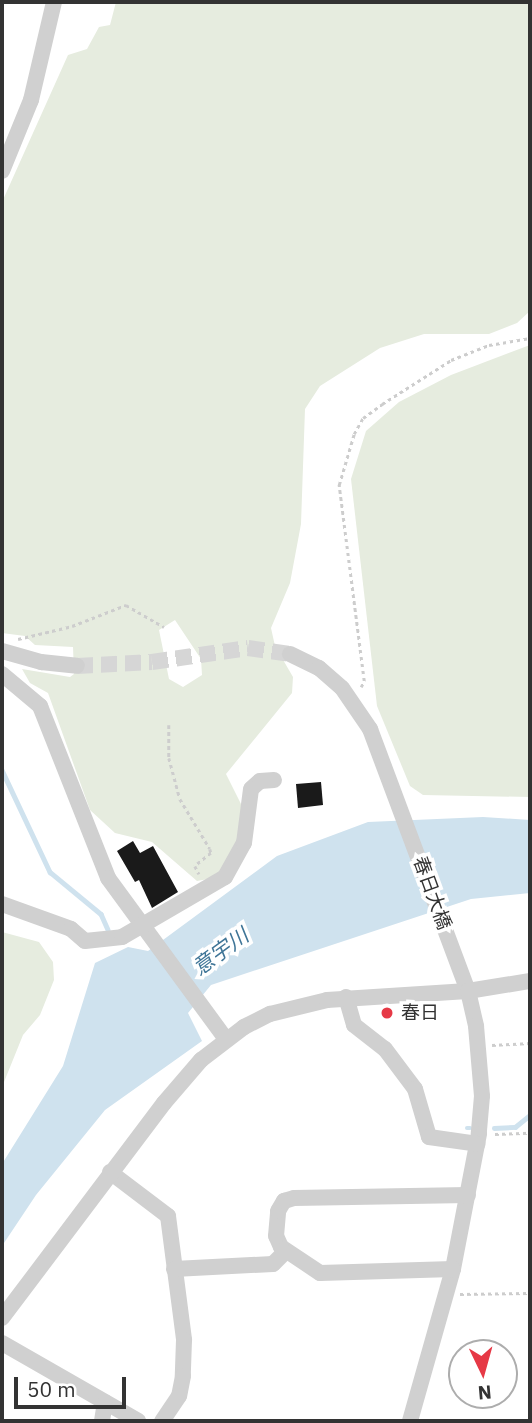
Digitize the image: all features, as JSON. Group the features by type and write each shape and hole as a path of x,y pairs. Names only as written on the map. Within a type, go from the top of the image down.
{"street":[{"path":"2,171 31,100 54,2"},
{"path":"4,652 77,666"},
{"name":"春日大橋","path":"290,654 319,668 350,697 370,729 466,986 478,1046 478,1139 468,1195 453,1269 410,1419"},
{"path":"2,674 28,692 40,706 72,795 108,878 148,928 223,1035"},
{"path":"2,904 71,929 85,941 122,937 148,928 200,895 237,862 248,826 251,789 260,781 274,780"},
{"path":"2,1318 110,1172 223,1035 270,1014 345,997 530,981"},
{"path":"345,997 354,1025 385,1049 415,1090 429,1138 478,1139"},
{"path":"110,1172 168,1216 184,1340 183,1376 179,1396 162,1421"},
{"path":"453,1269 320,1273 286,1251 276,1236 278,1212 289,1199 468,1195"},
{"path":"174,1269 273,1264 286,1251"},
{"path":"2,1343 138,1421"},
{"path":"102,1421 105,1402"}],"path":[{"path":"350,697 364,681 339,485 354,434 363,418 391,397 452,360 489,345 530,338"},
{"path":"4,652 15,639 72,626 126,605 164,627"},
{"path":"169,725 169,758 180,799 211,853 195,866 200,895"},
{"path":"478,1046 530,1042"},
{"path":"478,1139 530,1133"},
{"path":"446,1294 530,1293"},
{"path":"410,1419 530,1420"}],"shaded area":[{"path":"116,2 530,2 530,311 517,323 489,334 424,334 380,348 320,386 305,409 301,524 290,583 271,628 275,646 293,677 292,693 226,774 244,810 241,844 219,877 197,881 152,842 115,833 90,810 48,693 30,683 22,669 70,677 74,674 73,647 35,645 25,636 2,633 2,202 68,55 87,49 99,27 110,25","holes":["175,620 201,659 202,675 183,687 169,679 159,630"]},
{"path":"530,345 530,797 423,795 410,786 377,706 351,479 366,431 399,402 451,375"},
{"path":"2,932 39,942 53,962 54,980 40,1015 23,1035 2,1087"}],"water":[{"name":"意宇川","path":"483,817 530,820 530,893 471,899 211,985 188,1013 202,1041 105,1110 36,1195 2,1246 2,1164 63,1066 95,963 128,947 148,951 277,856 368,822"}],"building":[{"path":"321,782 323,805 298,808 296,784"},
{"path":"133,841 140,853 153,846 178,892 152,908 139,880 135,882 117,851"}],"waterway":[{"path":"2,770 50,872 101,914 108,930"},
{"path":"494,1128 515,1127 530,1115"}],"tunnel":[{"path":"77,666 152,662 248,648 290,654"}],"place":[{"name":"春日","path":"387,1013"}]}
